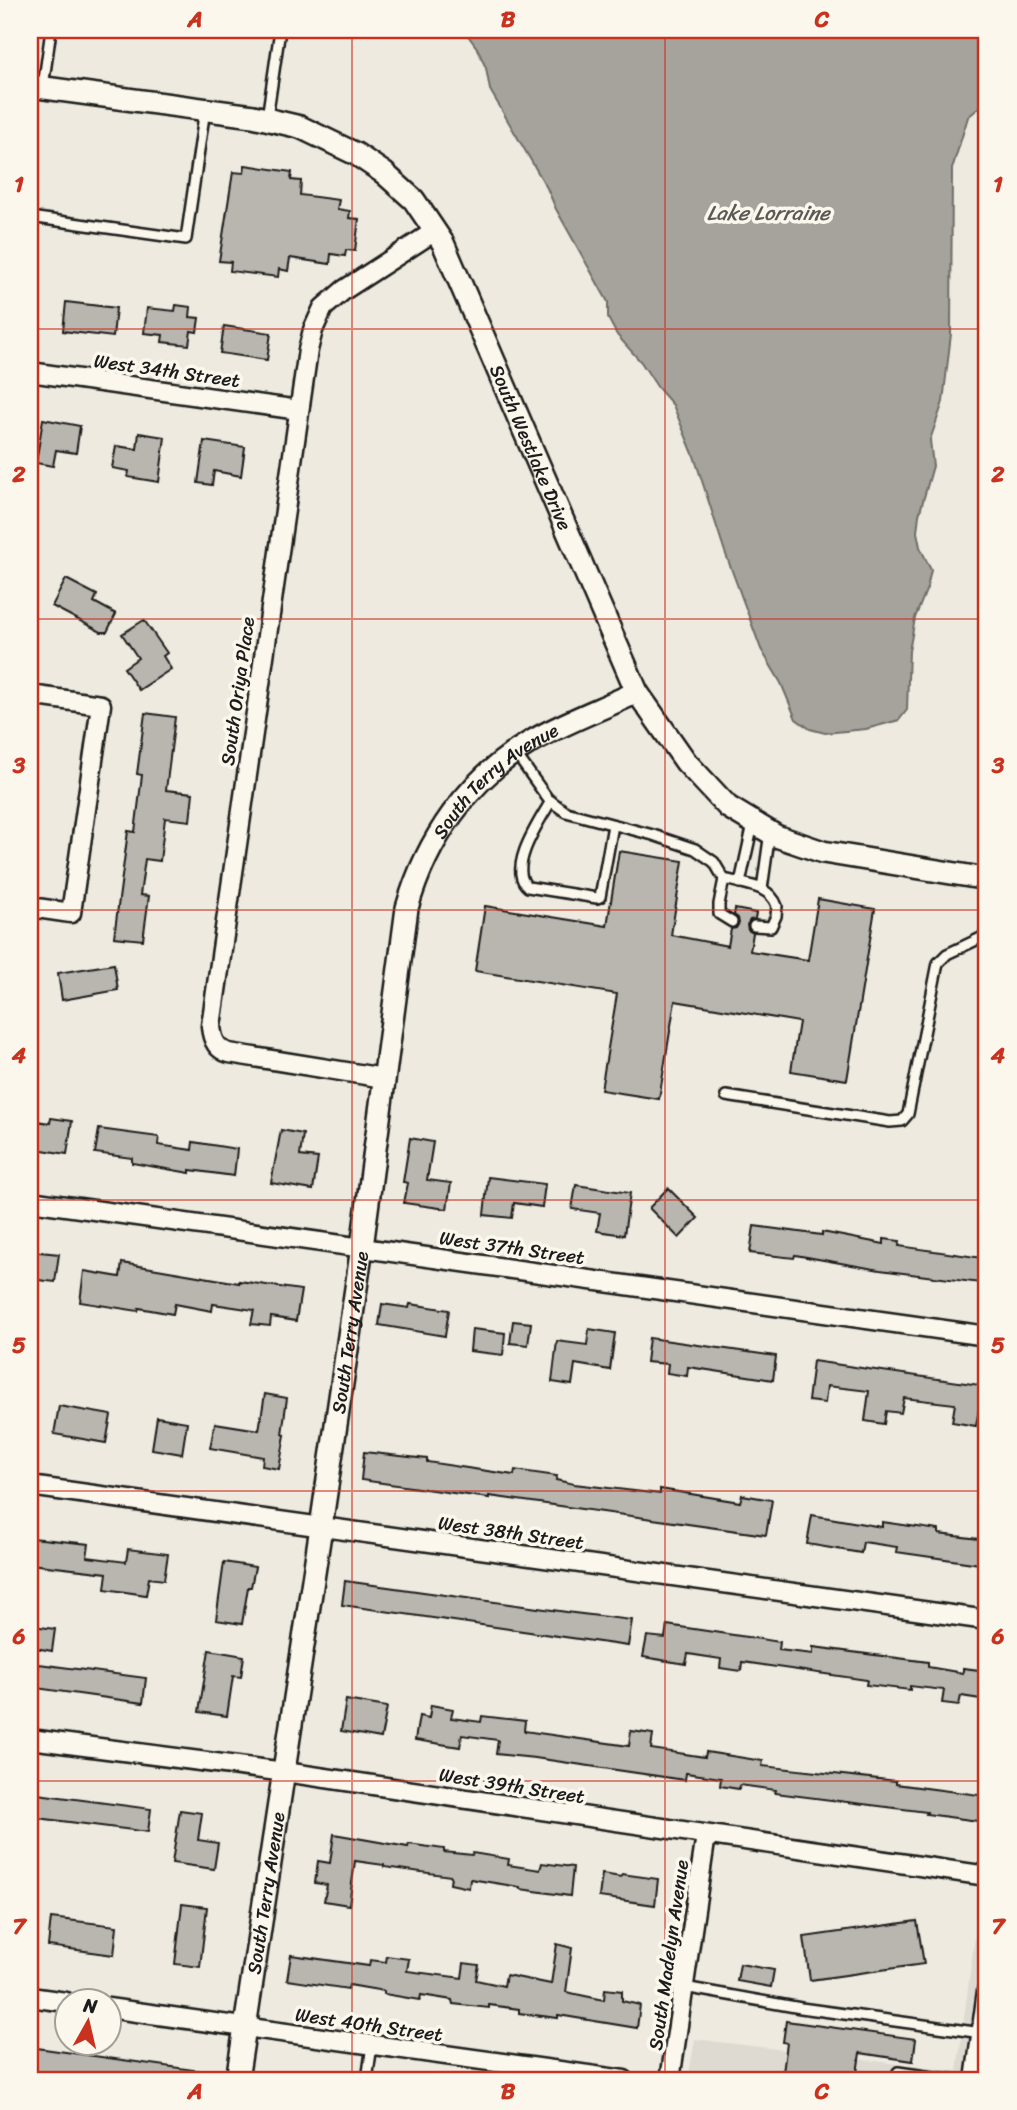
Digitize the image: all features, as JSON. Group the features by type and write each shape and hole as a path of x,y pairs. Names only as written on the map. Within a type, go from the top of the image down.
{"street":[{"name":"South Westlake Drive","path":"36,86 205,109 300,127 365,160 384,173 414,200 448,255 637,692 686,761 728,807 762,827 822,852 987,879"},
{"name":"South Oriya Place","path":"384,1078 229,1053 217,1046 212,1033 212,1015 299,410 313,330 323,309 344,290 435,231"},
{"name":"West 34th Street","path":"30,372 299,410"},
{"name":"South Terry Avenue","path":"237,2080 362,1247 407,908 414,883 454,809 492,769 530,742 637,692"},
{"path":"30,695 101,705 71,913 30,907"},
{"name":"West 37th Street","path":"30,1201 987,1336"},
{"name":"West 38th Street","path":"30,1486 987,1620"},
{"name":"West 39th Street","path":"30,1739 285,1772 987,1876"},
{"name":"South Madelyn Avenue","path":"670,2080 706,1835"},
{"path":"975,2080 983,2053 982,2033 987,1991"},
{"path":"30,1997 52,2000"},
{"name":"West 40th Street","path":"122,2010 372,2045 537,2074 624,2080"}],"lane":[{"path":"36,86 51,30"},
{"path":"267,119 280,30"},
{"path":"30,217 186,239 205,109"},
{"path":"514,752 551,801 566,812 653,835 702,852 714,862 724,879 719,911 721,917 732,922"},
{"path":"551,801 533,831 523,858 520,876 528,887 600,897 613,825"},
{"path":"740,883 762,827"},
{"path":"762,827 762,889"},
{"path":"724,879 762,889 770,893 775,900 776,916 771,927 754,926"},
{"path":"726,1097 890,1122 902,1121 908,1114 938,963 947,954 987,935"},
{"path":"684,1987 802,2008 982,2033"},
{"path":"367,2080 372,2045"},
{"path":"897,2080 898,2071 954,2080"}],"shaded area":[{"path":"981,1890 987,1891 987,2080 688,2080 695,2039 957,2071"}],"water":[{"name":"Lake Lorraine","path":"464,30 987,30 987,101 968,117 952,169 951,334 943,402 930,440 933,466 917,532 920,547 931,570 915,618 909,651 907,710 899,720 866,729 825,733 810,729 796,719 781,683 761,649 725,552 694,456 673,405 617,335 608,318 608,302 547,188 490,90 486,68 477,48"}],"building":[{"path":"245,165 292,172 291,180 301,181 300,195 339,200 337,209 350,211 349,218 359,219 355,251 346,250 345,256 331,254 330,264 290,258 288,271 279,269 278,277 230,271 231,262 219,261 233,172 244,173"},
{"path":"66,302 116,308 113,337 63,331"},
{"path":"176,305 191,307 190,317 199,318 197,332 191,331 189,345 162,342 163,335 144,333 147,308 175,311"},
{"path":"224,326 271,333 267,360 220,353"},
{"path":"43,419 80,426 76,453 56,450 53,466 36,463"},
{"path":"139,433 165,437 159,482 128,477 129,471 112,468 116,446 137,449"},
{"path":"204,441 245,447 241,476 214,471 212,485 198,483"},
{"path":"66,579 97,595 94,602 116,614 107,632 101,632 52,606"},
{"path":"144,620 167,653 163,656 171,669 139,690 124,668 138,658 122,634"},
{"path":"145,713 175,717 166,790 193,793 190,821 165,818 160,861 145,859 140,895 149,896 143,940 114,937 128,831 135,832 142,775 137,774"},
{"path":"619,851 683,861 671,935 728,946 731,929 736,928 739,923 734,915 735,909 756,913 755,919 750,920 747,925 748,930 753,933 750,951 808,960 818,899 875,909 847,1080 791,1071 799,1022 675,1001 659,1099 601,1090 617,994 475,971 485,906 607,926"},
{"path":"114,964 118,990 62,1000 58,973"},
{"path":"51,1118 72,1121 67,1154 30,1148 30,1120 50,1123"},
{"path":"99,1129 159,1137 158,1145 192,1150 193,1142 237,1149 234,1176 190,1170 190,1173 132,1163 132,1158 95,1153"},
{"path":"281,1130 303,1134 300,1156 318,1158 313,1190 271,1183"},
{"path":"410,1138 433,1142 427,1180 451,1183 447,1209 404,1203 408,1183 403,1182"},
{"path":"488,1177 545,1184 542,1207 514,1203 512,1218 484,1215"},
{"path":"576,1185 630,1193 624,1235 597,1231 600,1213 572,1209"},
{"path":"668,1188 698,1218 679,1238 649,1208"},
{"path":"754,1226 822,1235 822,1232 884,1244 884,1239 900,1241 899,1246 983,1258 980,1283 880,1270 795,1255 794,1258 750,1253"},
{"path":"30,1251 59,1254 55,1282 30,1279"},
{"path":"122,1263 239,1283 301,1290 296,1321 271,1317 270,1326 251,1324 254,1310 213,1304 212,1311 175,1304 173,1314 80,1302 84,1271 120,1277"},
{"path":"382,1304 409,1308 410,1304 449,1310 445,1336 379,1325"},
{"path":"513,1321 531,1323 528,1345 510,1343"},
{"path":"472,1329 505,1333 503,1355 470,1351"},
{"path":"589,1329 615,1333 610,1370 575,1364 572,1385 552,1382 557,1341 587,1345"},
{"path":"649,1338 776,1356 773,1380 688,1367 687,1376 667,1373 668,1364 646,1362"},
{"path":"813,1361 987,1386 987,1410 979,1409 976,1426 952,1422 955,1404 904,1398 901,1413 886,1411 884,1424 865,1421 869,1391 827,1386 825,1403 808,1401"},
{"path":"265,1394 287,1398 282,1434 285,1435 279,1469 262,1466 263,1457 210,1448 215,1423 259,1430"},
{"path":"59,1406 111,1415 106,1443 54,1434"},
{"path":"157,1417 187,1422 182,1454 152,1449"},
{"path":"364,1452 427,1459 427,1462 514,1475 515,1470 557,1476 556,1480 574,1484 660,1494 660,1489 740,1502 742,1495 772,1500 766,1535 361,1480"},
{"path":"812,1515 882,1527 882,1522 939,1530 939,1534 987,1540 987,1565 896,1552 897,1547 863,1542 861,1553 807,1544"},
{"path":"32,1538 89,1544 87,1557 126,1562 128,1549 168,1554 164,1580 149,1578 146,1595 105,1589 107,1573 30,1564"},
{"path":"224,1562 255,1567 251,1587 248,1587 242,1624 216,1620"},
{"path":"345,1581 632,1620 628,1646 342,1605"},
{"path":"667,1625 780,1642 779,1650 813,1654 813,1647 928,1662 928,1667 963,1673 963,1668 987,1671 987,1700 961,1696 959,1705 942,1703 944,1690 910,1686 910,1690 866,1685 867,1680 742,1662 741,1671 720,1668 721,1659 688,1654 686,1664 643,1657 647,1636 665,1638"},
{"path":"33,1626 55,1629 52,1651 30,1647"},
{"path":"209,1650 244,1656 241,1677 233,1676 227,1716 199,1712"},
{"path":"39,1664 146,1678 143,1703 36,1688"},
{"path":"346,1700 387,1707 381,1738 341,1731"},
{"path":"431,1705 453,1709 451,1718 481,1722 482,1716 525,1721 524,1731 629,1746 631,1731 653,1734 651,1749 705,1757 706,1752 763,1761 762,1766 896,1781 896,1784 987,1796 986,1822 775,1793 776,1790 740,1785 739,1789 720,1786 721,1778 686,1773 685,1780 496,1754 498,1740 462,1735 460,1747 415,1740 419,1716 429,1718"},
{"path":"30,1793 151,1809 148,1832 30,1817"},
{"path":"180,1810 202,1813 198,1840 218,1843 214,1869 172,1863"},
{"path":"334,1834 408,1847 409,1844 444,1849 444,1852 473,1853 509,1859 508,1865 540,1870 542,1863 573,1867 570,1896 470,1879 469,1888 450,1884 451,1876 355,1861 349,1905 324,1901 327,1885 315,1883 318,1861 330,1863"},
{"path":"602,1874 658,1879 655,1905 599,1897"},
{"path":"182,1904 207,1907 200,1967 175,1964"},
{"path":"51,1918 117,1926 114,1955 48,1946"},
{"path":"917,1921 924,1964 810,1980 804,1937"},
{"path":"557,1944 572,1948 566,1992 604,2000 605,1989 622,1991 622,2001 640,2005 637,2028 558,2015 558,2018 519,2013 519,2009 489,2005 489,2008 453,2004 452,2000 421,1995 420,2000 349,1985 348,1989 287,1980 291,1955 369,1966 370,1960 386,1962 387,1956 409,1959 407,1971 462,1978 464,1963 479,1965 476,1980 504,1986 506,1975 551,1984"},
{"path":"740,1964 774,1970 771,1987 737,1981"},
{"path":"786,2021 916,2039 913,2061 860,2053 856,2080 782,2080 787,2043 783,2042"},
{"path":"30,2047 52,2050 52,2058 108,2058 208,2072 207,2080 83,2080 30,2073"}]}
